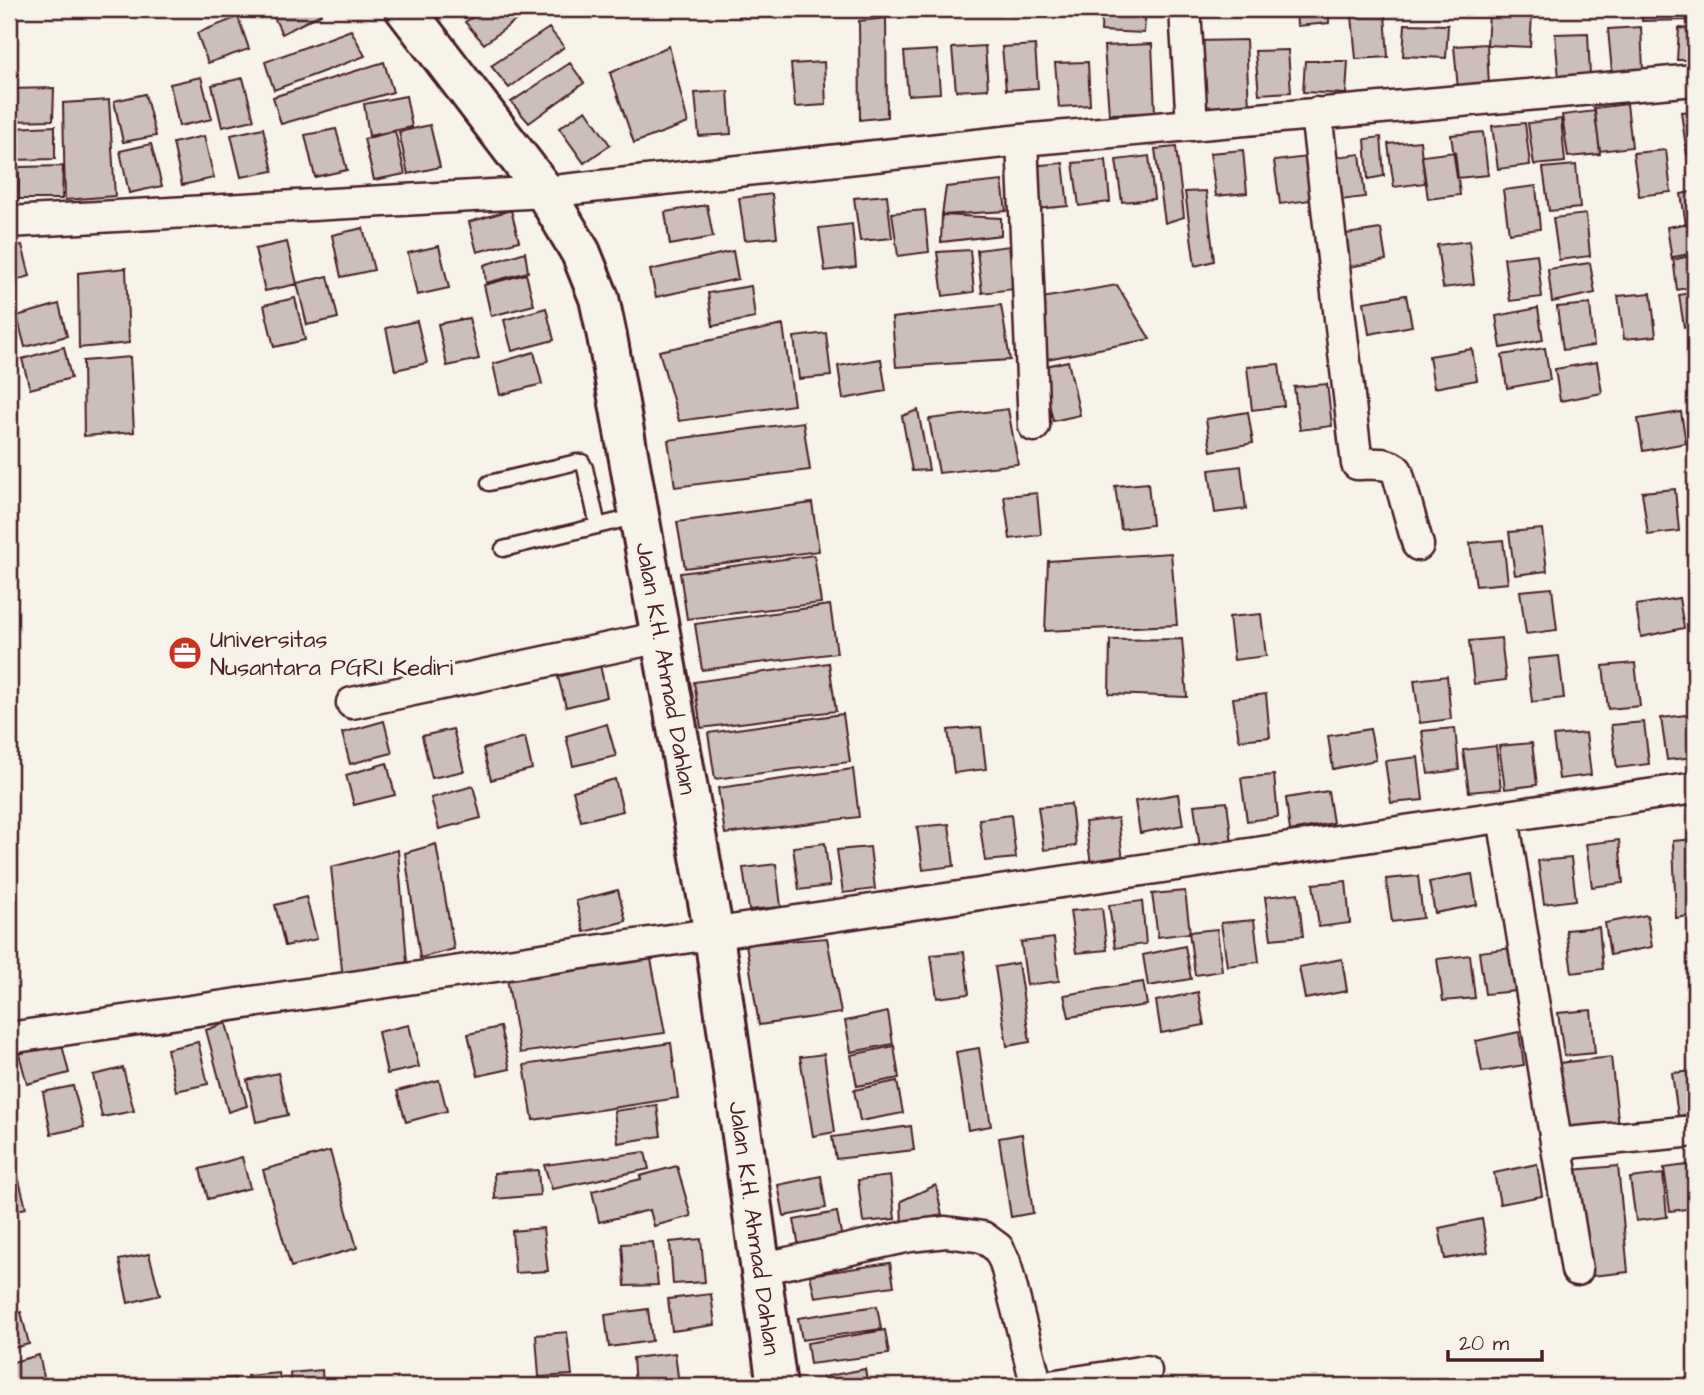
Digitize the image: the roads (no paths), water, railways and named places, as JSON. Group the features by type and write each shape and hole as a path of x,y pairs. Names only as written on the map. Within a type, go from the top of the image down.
{"highway":[{"name":"Jalan K.H. Ahmad Dahlan","path":"405,9 545,192 581,253 598,298 714,935 777,1386"}],"street":[{"path":"1185,9 1192,125"},
{"path":"9,222 545,192 1022,140 1695,80"},
{"path":"1316,113 1357,464 1385,465 1398,471 1418,545"},
{"path":"1022,140 1034,426"},
{"path":"352,703 661,637"},
{"path":"9,1038 1695,788"},
{"path":"1503,817 1577,1270"},
{"path":"1556,1144 1695,1131"},
{"path":"760,1269 911,1236 946,1232 983,1237 998,1248 1005,1262 1038,1386"},
{"path":"1051,1386 1146,1370"}],"lane":[{"path":"489,483 582,462 598,526"},
{"path":"503,549 639,516"}],"place":[{"name":"Universitas Nusantara PGRI Kediri","path":"185,653"}]}
